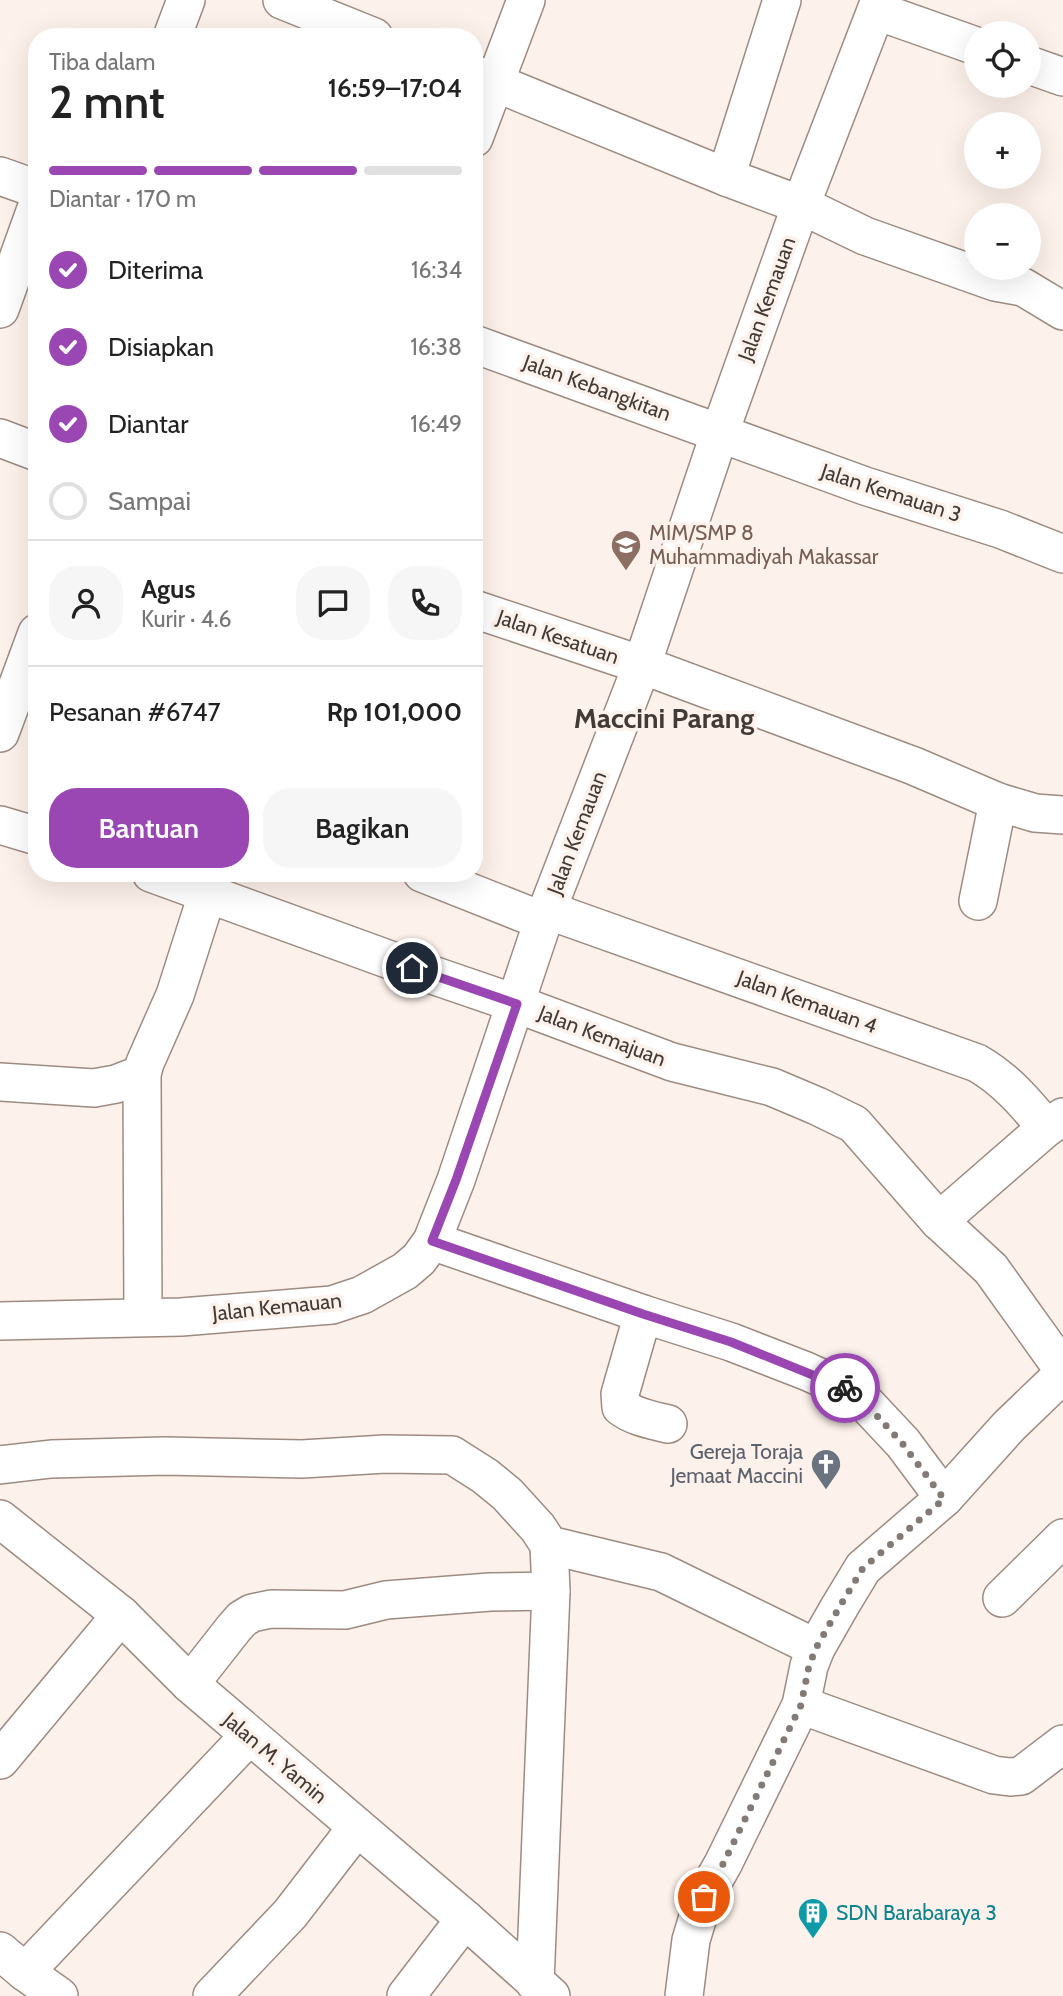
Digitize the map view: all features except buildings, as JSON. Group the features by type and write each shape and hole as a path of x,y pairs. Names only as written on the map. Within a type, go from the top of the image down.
{"street":[{"path":"175,28 186,0"},
{"path":"282,0 352,28"},
{"path":"526,0 484,77 726,177 802,205 865,236 995,282 1023,287 1063,310"},
{"path":"726,177 782,0"},
{"path":"878,6 964,41"},
{"name":"Jalan Kemauan","path":"0,1321 181,1317 332,1304 362,1295 405,1270 419,1259 432,1241 456,1180 545,915 642,665 720,432 878,6"},
{"path":"1041,69 1063,77"},
{"path":"0,176 28,186"},
{"path":"0,309 28,231"},
{"name":"Jalan Kebangkitan","path":"483,347 720,432"},
{"name":"Jalan Kemauan 3","path":"720,432 865,486 1000,529 1063,554"},
{"path":"0,438 28,449"},
{"name":"Jalan Kesatuan","path":"483,612 642,665 914,766 998,802 1035,813 1063,815"},
{"path":"11,723 28,664"},
{"path":"978,901 998,802"},
{"path":"0,825 28,833"},
{"name":"Jalan Kemauan 4","path":"448,882 977,1063 995,1074 1026,1103 1054,1122"},
{"path":"143,1317 142,1074 175,995 210,883"},
{"name":"Jalan Kemajuan","path":"210,883 412,968 673,1062 772,1087 853,1124 939,1221 991,1269 1059,1364 1061,1371 1060,1377 1009,1426 944,1499"},
{"path":"0,1082 94,1088 116,1084 142,1074"},
{"path":"939,1221 1054,1122"},
{"path":"432,1241 731,1342 857,1394 902,1443 944,1499 863,1568 816,1648 809,1666 801,1705 704,1897 691,1940 684,1996"},
{"path":"643,1314 620,1394 621,1407 644,1418 668,1424"},
{"path":"0,1465 51,1459 302,1459 385,1454 452,1455 507,1494 538,1528 549,1545 551,1591 543,1989"},
{"name":"Jalan M. Yamin","path":"0,1519 121,1615 190,1684 543,1989"},
{"path":"1002,1598 1063,1538"},
{"path":"549,1545 661,1572 816,1648"},
{"path":"190,1684 234,1628 252,1613 271,1609 345,1610 386,1600 490,1592 551,1591"},
{"path":"0,1760 121,1615"},
{"path":"801,1705 994,1775 1021,1776 1063,1744"},
{"path":"59,1996 13,1962 249,1736"},
{"path":"212,1996 290,1914 357,1827"},
{"path":"406,1996 465,1919"}],"way so far":[{"path":"704,1897 801,1705 809,1666 816,1648 840,1606 863,1568 944,1499 902,1443 857,1394 845,1388"}],"place":[{"name":"MIM/SMP 8 Muhammadiyah Makassar","path":"626,572"},
{"name":"Gereja Toraja Jemaat Maccini","path":"826,1491"},
{"name":"SDN Barabaraya 3","path":"813,1940"}],"district":[{"name":"Maccini Parang","path":"664,718"}],"route":[{"path":"412,968 517,1004 432,1241 731,1342 845,1388"}]}
